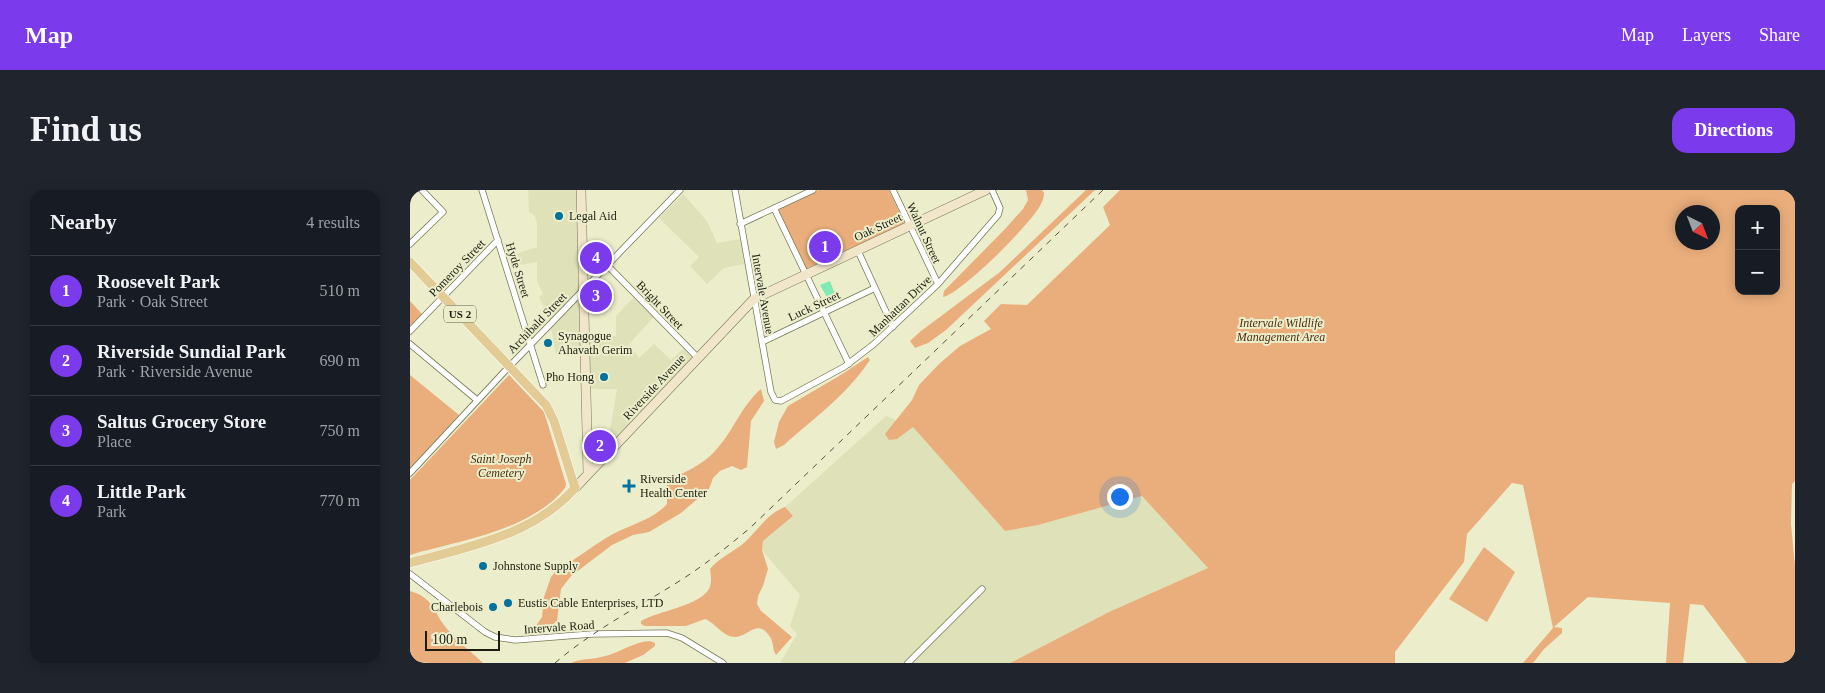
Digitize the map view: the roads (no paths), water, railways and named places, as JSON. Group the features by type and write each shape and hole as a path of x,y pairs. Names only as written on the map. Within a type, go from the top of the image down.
{"main road":[{"name":"US 2","path":"410,262 543,401 548,409 575,488"},
{"name":"Riverside Avenue","path":"410,563 482,542 531,523 554,509 575,488"}],"street":[{"path":"410,244 443,212 422,190"},
{"name":"Hyde Street","path":"482,190 543,385"},
{"path":"581,190 588,474"},
{"name":"Archibald Street","path":"410,472 680,190"},
{"name":"Intervale Avenue","path":"735,190 771,392 775,400"},
{"path":"740,224 813,190"},
{"name":"Walnut Street","path":"893,190 938,284"},
{"name":"Oak Street","path":"754,299 986,190"},
{"name":"Manhattan Drive","path":"775,400 786,400 849,364 893,327 938,284 998,215 1000,208 992,190"},
{"path":"774,208 849,364"},
{"name":"Pomeroy Street","path":"410,331 498,240"},
{"path":"858,251 893,327"},
{"name":"Bright Street","path":"608,266 698,358"},
{"name":"Luck Street","path":"762,342 875,288"},
{"name":"Riverside Avenue","path":"575,488 754,299"},
{"path":"410,344 477,400"},
{"name":"Intervale Road","path":"410,574 495,638 515,640 592,634 667,633 682,638 723,663"},
{"path":"908,663 982,589"}],"railway":[{"path":"555,663 598,631 693,572 750,528 1103,190"}],"place":[{"name":"Legal Aid","path":"559,216"},
{"name":"Roosevelt Park","path":"825,247"},
{"name":"Little Park","path":"596,258"},
{"name":"Saltus Grocery Store","path":"596,296"},
{"name":"Synagogue Ahavath Gerim","path":"548,343"},
{"name":"Pho Hong","path":"604,377"},
{"name":"Riverside Sundial Park","path":"600,446"},
{"name":"Riverside Health Center","path":"629,486"},
{"name":"Johnstone Supply","path":"483,566"},
{"name":"Eustis Cable Enterprises, LTD","path":"508,603"},
{"name":"Charlebois","path":"493,607"}],"park label":[{"name":"Intervale Wildlife Management Area","path":"1281,330"},
{"name":"Saint Joseph Cemetery","path":"501,466"}]}
